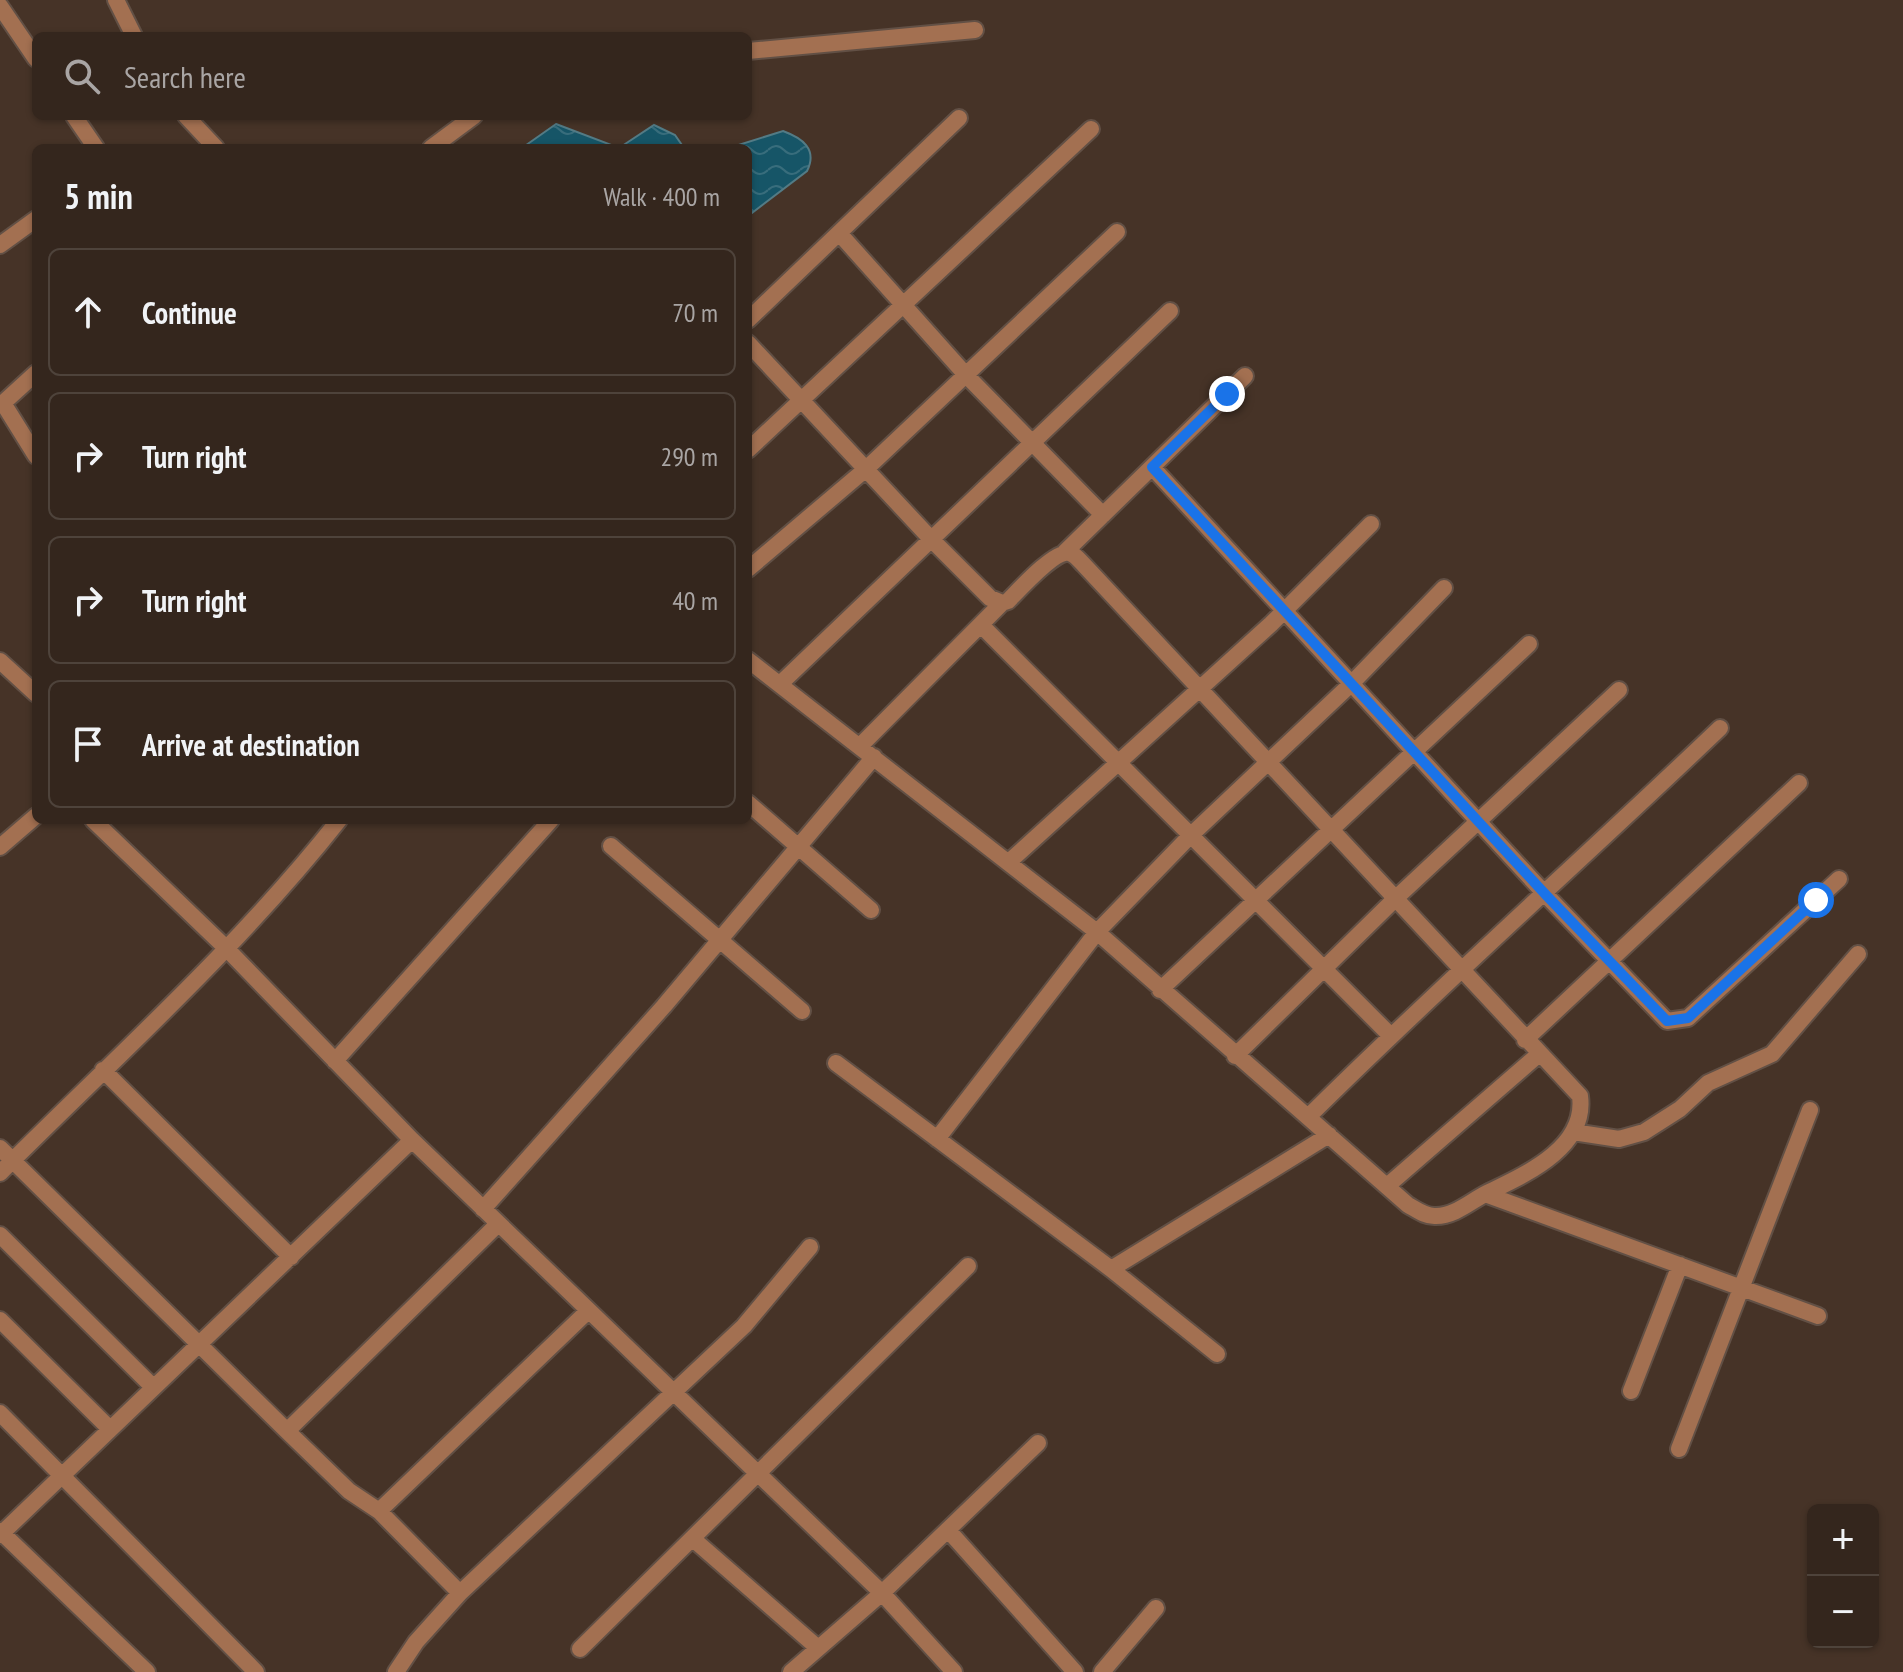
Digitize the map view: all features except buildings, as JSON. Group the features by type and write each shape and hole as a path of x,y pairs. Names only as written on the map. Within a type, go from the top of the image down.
{"street":[{"path":"116,0 132,32"},
{"path":"0,6 32,53"},
{"path":"752,51 975,30"},
{"path":"752,316 959,118"},
{"path":"77,120 93,144"},
{"path":"190,120 212,144"},
{"path":"436,144 469,120"},
{"path":"752,446 1091,129"},
{"path":"0,245 32,222"},
{"path":"752,566 866,469 1117,232"},
{"path":"839,233 966,375 1103,515"},
{"path":"780,684 1170,311"},
{"path":"752,347 931,539 990,598 1002,603"},
{"path":"860,746 1002,603 1065,552 1245,376"},
{"path":"32,377 3,403 32,450"},
{"path":"1152,467 1546,895 1667,1021 1688,1018 1839,879"},
{"path":"1010,861 1285,608 1371,524"},
{"path":"752,663 1010,861 1097,932 1408,1205 1430,1216 1458,1210 1525,1175 1559,1149 1573,1132 1580,1096 1538,1055 1268,759 1198,689 1084,565 1072,553 1065,552"},
{"path":"937,1139 1097,932 1268,759 1351,684 1444,588"},
{"path":"982,626 1390,1035"},
{"path":"1160,990 1258,902 1332,828 1529,644"},
{"path":"0,661 32,690"},
{"path":"1235,1056 1396,898 1619,690"},
{"path":"1308,1117 1390,1035 1546,895 1720,728"},
{"path":"483,1209 720,939 874,757"},
{"path":"1525,1040 1799,783"},
{"path":"752,807 871,910"},
{"path":"0,847 32,819"},
{"path":"97,824 226,948 412,1140 882,1593 954,1672"},
{"path":"336,824 301,868 226,948 103,1070 4,1160 201,1344 349,1491 379,1511 460,1593"},
{"path":"335,1061 547,824"},
{"path":"611,846 802,1011"},
{"path":"1573,1132 1619,1139 1644,1132 1680,1109 1708,1083 1772,1054 1858,954"},
{"path":"1387,1186 1538,1055"},
{"path":"836,1063 1111,1269 1217,1354"},
{"path":"103,1070 291,1257"},
{"path":"1679,1449 1810,1110"},
{"path":"1111,1269 1329,1135"},
{"path":"147,1672 1,1533 412,1140"},
{"path":"1485,1194 1818,1316"},
{"path":"287,1431 498,1224"},
{"path":"0,1235 153,1387"},
{"path":"396,1672 416,1642 460,1593 744,1326 810,1247"},
{"path":"1631,1391 1680,1265"},
{"path":"580,1649 759,1476 968,1266"},
{"path":"379,1511 588,1311"},
{"path":"0,1320 109,1428"},
{"path":"0,1413 256,1672"},
{"path":"798,1670 1038,1443"},
{"path":"948,1530 1075,1672"},
{"path":"693,1539 818,1648"},
{"path":"1102,1672 1156,1608"}],"water":[{"path":"556,124 608,144 528,144"},
{"path":"654,125 675,135 681,144 625,144"},
{"path":"783,131 806,145 811,156 810,163 807,171 752,213 752,144 742,144"}],"route":[{"path":"1227,394 1152,467 1546,895 1667,1021 1675,1023 1688,1018 1816,900"}]}
